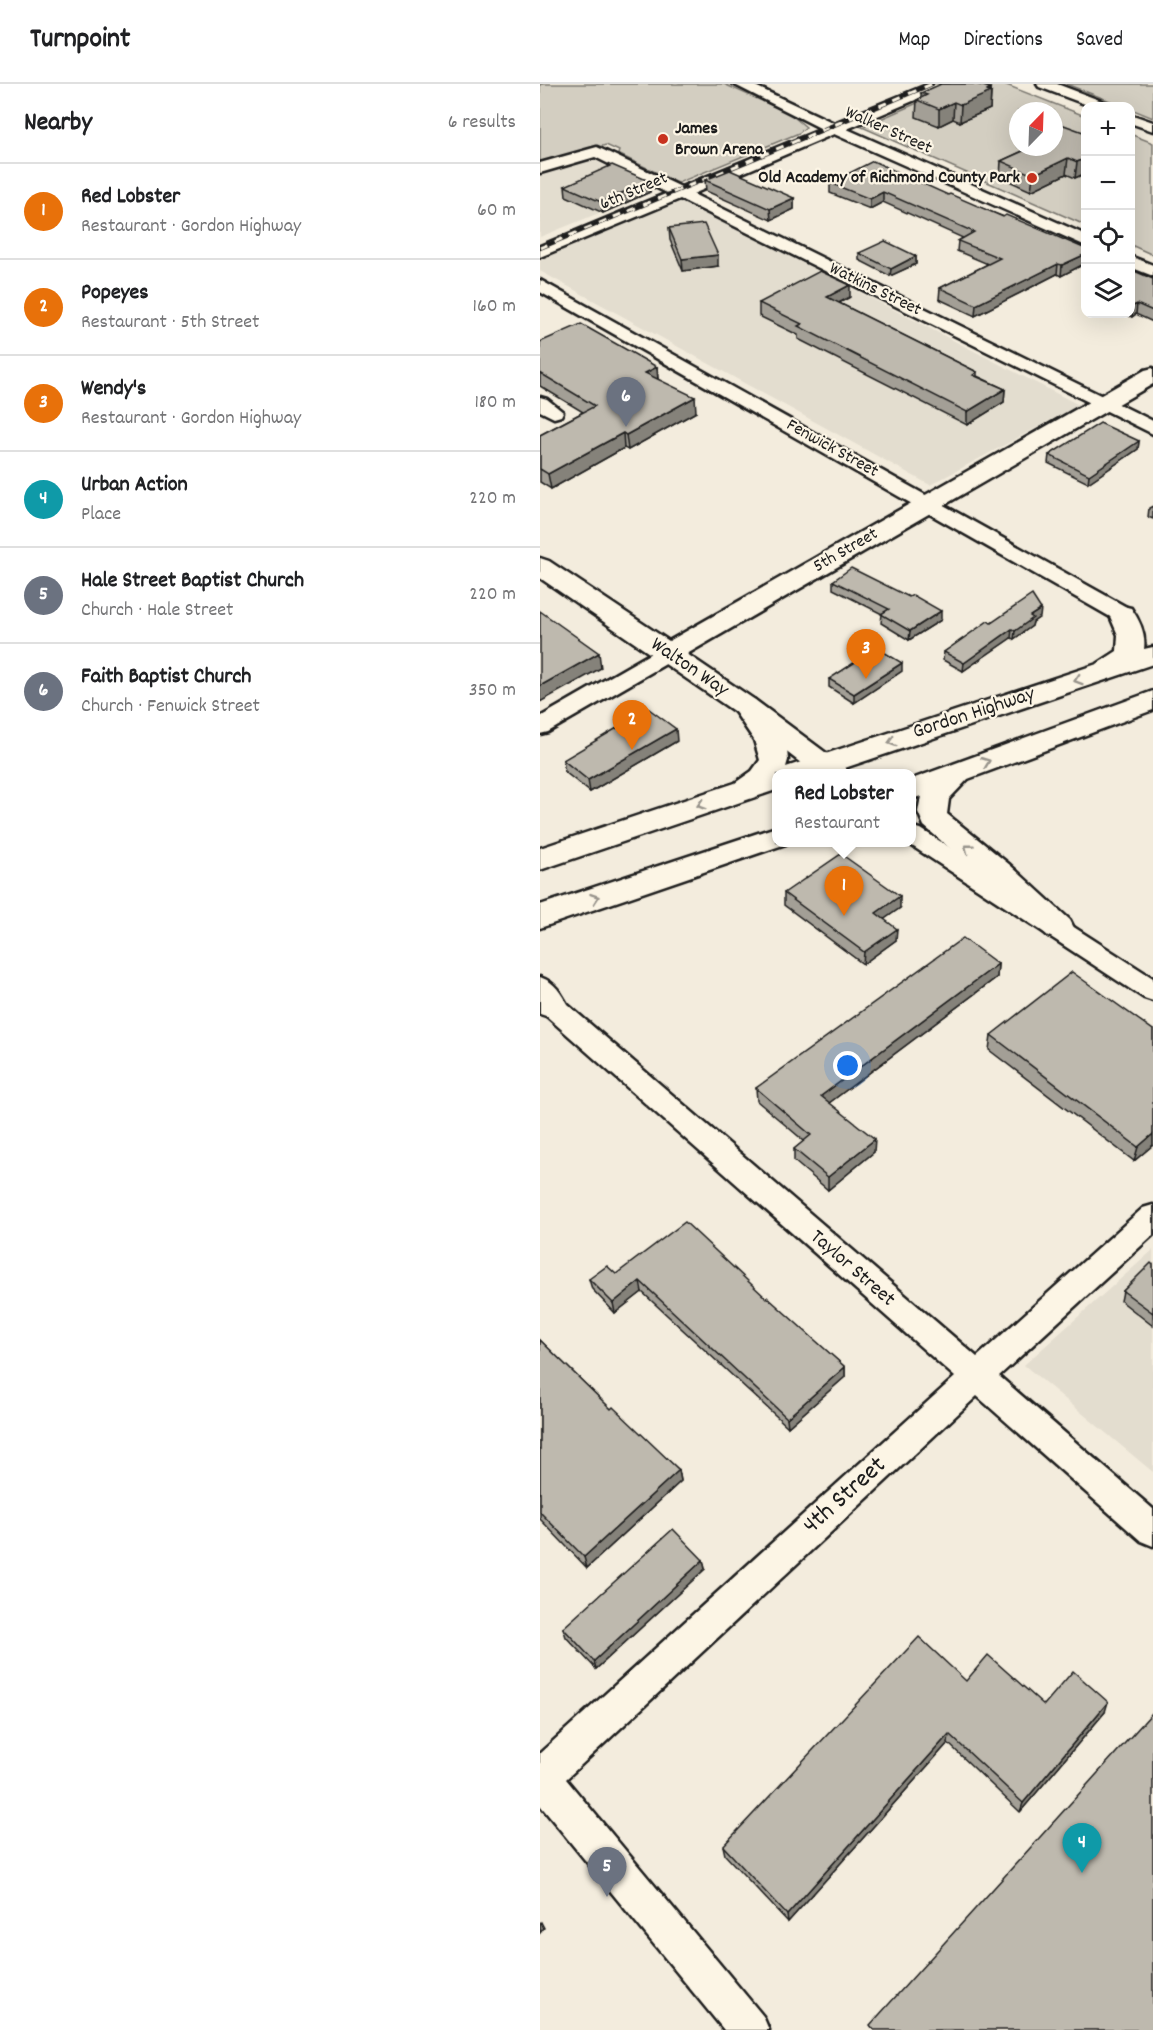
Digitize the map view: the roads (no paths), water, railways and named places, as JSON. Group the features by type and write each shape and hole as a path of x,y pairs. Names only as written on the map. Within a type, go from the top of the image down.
{"main road":[{"name":"5th Street","path":"668,653 1153,375"},
{"name":"Walton Way","path":"540,566 744,706 829,769"},
{"path":"1122,614 1153,625"},
{"path":"1105,671 1127,657 1130,651 1129,625 1122,614"},
{"name":"Gordon Highway","path":"829,769 1153,655"},
{"path":"916,788 1153,700"},
{"path":"729,795 763,779 774,766 773,750 744,706"},
{"path":"957,773 933,799 931,810 934,819 999,873 1059,928"},
{"path":"540,859 772,782"},
{"path":"545,918 772,839"}],"street":[{"name":"Walker Street","path":"740,84 1081,239"},
{"name":"6th Street","path":"830,126 922,84"},
{"name":"6th Street","path":"540,243 674,191 830,126 941,84"},
{"path":"1044,84 1091,102"},
{"path":"1135,120 1153,127"},
{"name":"Watkins Street","path":"540,168 597,152 1153,428"},
{"name":"6th Street","path":"540,252 674,191"},
{"path":"1135,263 1153,271"},
{"name":"Fenwick Street","path":"540,285 1122,614"},
{"path":"581,329 602,320"},
{"name":"5th Street","path":"540,727 668,653"},
{"path":"916,838 997,893 1059,928 1153,991"},
{"name":"Taylor Street","path":"544,998 1153,1530"},
{"name":"4th Street","path":"540,1777 1153,1217"},
{"path":"540,1777 749,2030"}],"railway":[{"path":"540,248 932,84"}],"place":[{"name":"James Brown Arena","path":"663,139"},
{"name":"Old Academy of Richmond County Park","path":"1032,178"},
{"name":"Faith Baptist Church","path":"626,427"},
{"name":"Wendy's","path":"866,679"},
{"name":"Popeyes","path":"632,750"},
{"name":"Red Lobster","path":"844,916"},
{"name":"Urban Action","path":"1082,1873"},
{"name":"Hale Street Baptist Church","path":"607,1897"}]}
